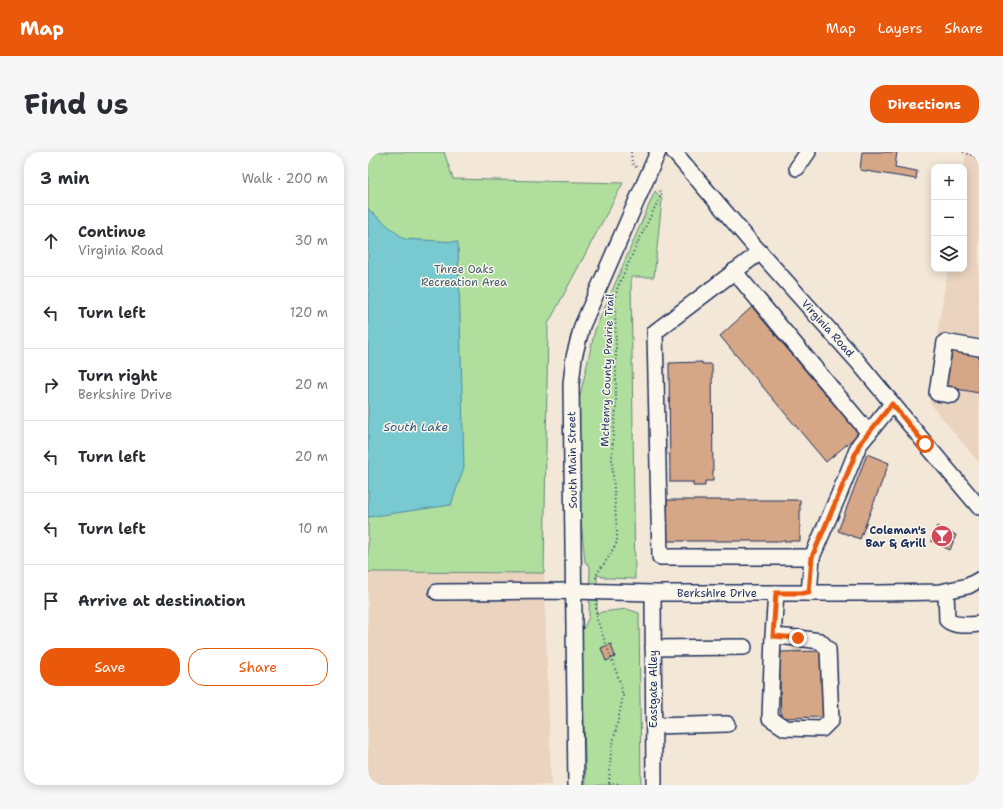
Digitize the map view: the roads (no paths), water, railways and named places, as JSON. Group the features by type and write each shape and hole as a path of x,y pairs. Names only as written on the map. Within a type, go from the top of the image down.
{"street":[{"name":"South Main Street","path":"576,785 571,384 574,357 582,326 658,152"},
{"name":"Virginia Road","path":"674,152 760,252 858,362 979,507"},
{"path":"797,168 808,152"},
{"path":"760,252 655,332 660,557 812,557"},
{"path":"734,271 869,432"},
{"path":"952,395 936,393 945,342 979,348"},
{"path":"809,593 812,557 859,445 892,404"},
{"name":"Berkshire Drive","path":"437,592 940,592 968,586 979,580"},
{"path":"946,591 947,620 951,623 968,625 979,624"},
{"name":"Eastgate Alley","path":"653,593 654,785"},
{"path":"773,636 820,641 828,648 831,720 822,729 785,728 770,718 773,636 776,593"},
{"path":"653,648 744,647"},
{"path":"654,726 727,724"}],"water":[{"name":"South Lake","path":"368,208 404,239 458,242 464,467 451,505 368,517"}],"place":[{"name":"Coleman's Bar & Grill","path":"942,536"}],"park label":[{"name":"Three Oaks Recreation Area","path":"464,275"}]}
